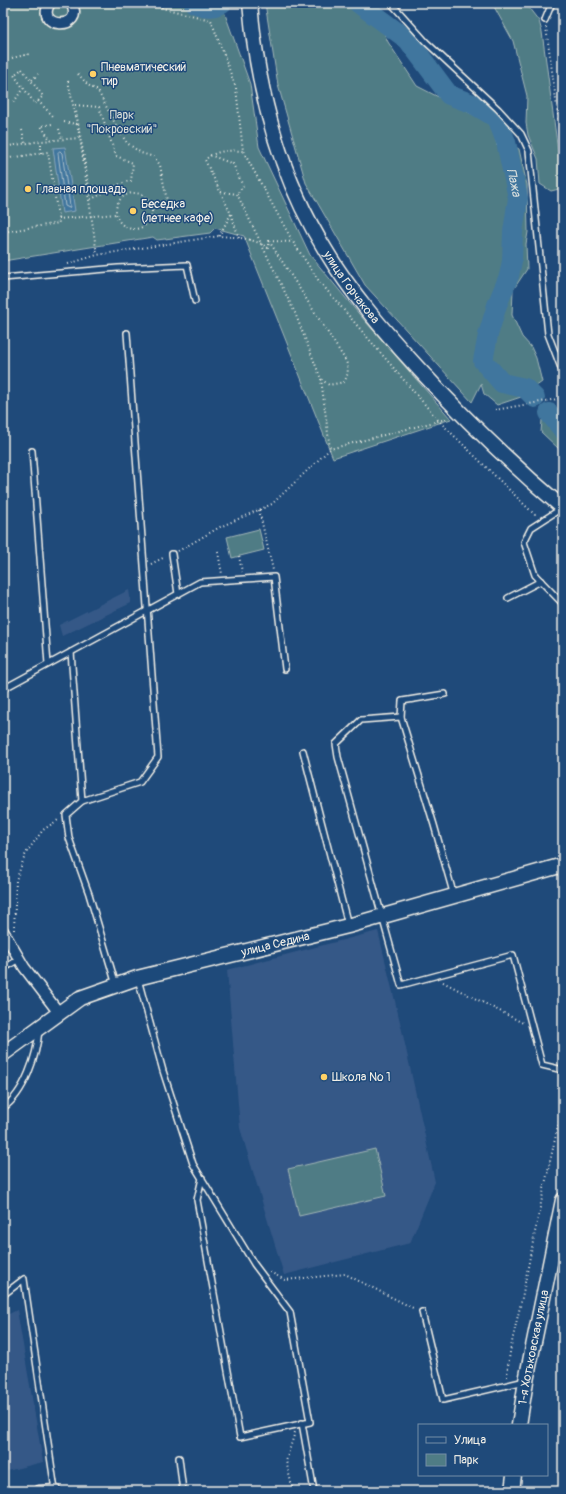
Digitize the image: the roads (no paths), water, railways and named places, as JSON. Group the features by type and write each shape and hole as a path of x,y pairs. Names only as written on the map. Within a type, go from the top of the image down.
{"main road":[{"name":"улица Горчакова","path":"250,3 266,106 278,146 291,182 325,250 346,282 374,318 441,393 496,450 563,508"},
{"name":"улица Седина","path":"3,1054 80,998 137,978 348,926 563,866"},
{"name":"1-я Хотьковская улица","path":"519,1424 526,1381 563,1200"},
{"path":"512,1491 514,1476"}],"street":[{"path":"50,3 48,9 49,17 53,22 62,24 69,21 73,16 74,8 71,3"},
{"path":"3,931 19,958 59,1013"},
{"path":"39,1491 55,1491"}],"lane":[{"path":"391,3 426,42 498,109 521,134 529,151 548,334 563,373"},
{"path":"545,20 552,3"},
{"path":"3,278 118,268 187,265 195,301"},
{"path":"116,986 89,894 69,838 66,815 82,801 140,782 158,758 146,611 127,333"},
{"path":"32,451 48,664"},
{"path":"563,508 531,528 524,542 535,575 563,604"},
{"path":"172,554 178,594"},
{"path":"3,689 200,582 274,577 285,669"},
{"path":"508,598 540,581"},
{"path":"71,652 82,801"},
{"path":"445,694 402,701 401,717 454,897"},
{"path":"401,717 361,720 336,744 338,758 401,985 513,955 542,1065 563,1070"},
{"path":"303,751 348,926"},
{"path":"3,969 19,958"},
{"path":"137,978 163,1071 193,1164 202,1178 254,1264 290,1312 310,1422 240,1437 198,1200 202,1178"},
{"path":"3,1108 12,1102 27,1075 38,1047 40,1027"},
{"path":"3,1294 24,1279 55,1491"},
{"path":"422,1312 443,1400 526,1381"},
{"path":"302,1423 314,1491"},
{"path":"178,1458 183,1491"}],"water":[{"path":"65,147 75,211 62,213 53,148"}],"waterway":[{"name":"Пажа","path":"194,3 208,7 222,3"},
{"name":"Пажа","path":"358,3 408,40 449,95 473,104 497,118 506,142 518,198 513,232 512,261 509,276 497,305 488,335 483,361 502,383 525,388 535,398"},
{"name":"Пажа","path":"549,413 563,430"}],"place":[{"name":"Пневматический тир","path":"93,74"},
{"name":"Главная площадь","path":"28,189"},
{"name":"Беседка (летнее кафе)","path":"133,211"},
{"name":"Школа № 1","path":"324,1077"}],"park label":[{"name":"Парк \"Покровский\"","path":"122,122"}]}
